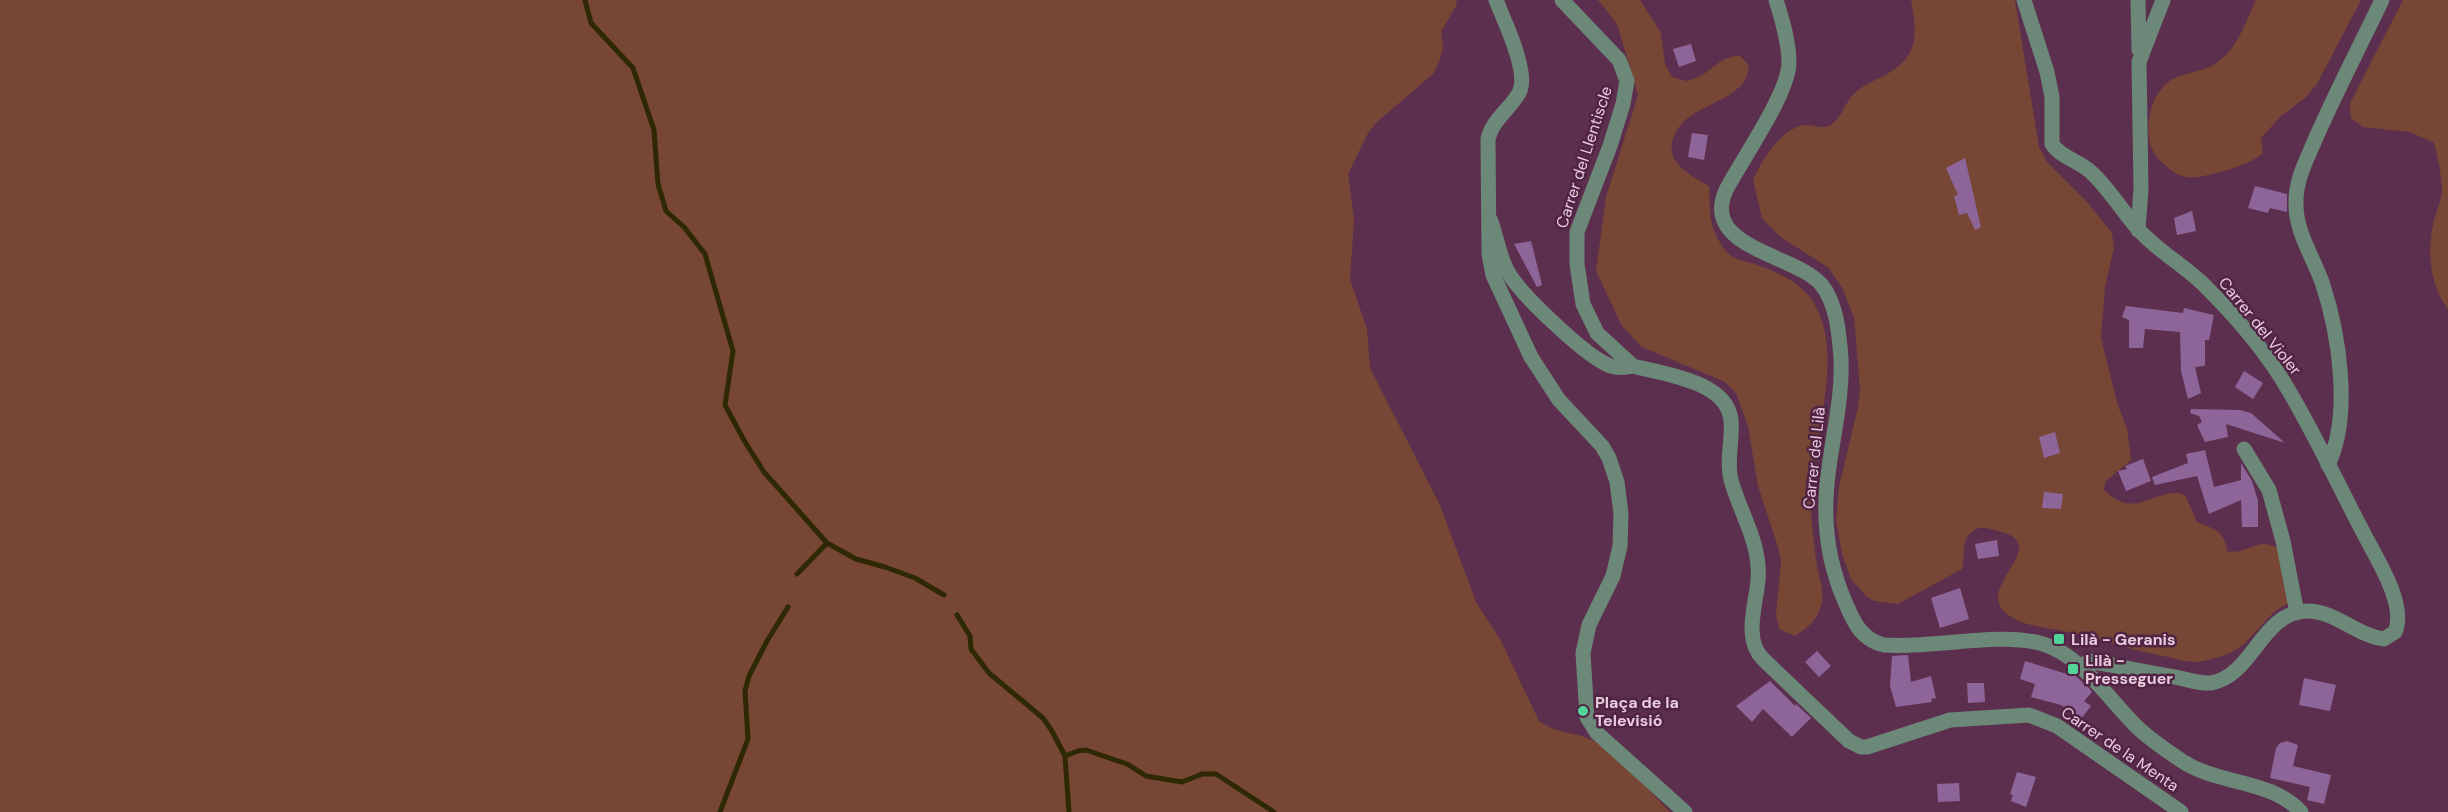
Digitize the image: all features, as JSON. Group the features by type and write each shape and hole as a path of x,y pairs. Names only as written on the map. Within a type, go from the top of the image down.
{"street":[{"path":"1496,0 1523,77 1520,92 1493,126 1488,138 1490,265 1526,348 1559,400 1602,446 1610,458 1617,482 1621,514 1620,546 1613,576 1589,625 1583,653 1587,717 1597,733 1685,812"},
{"name":"Carrer del Llentiscle","path":"1562,0 1619,60 1627,81 1623,104 1610,146 1577,232 1577,264 1583,304 1597,333 1633,366"},
{"name":"Carrer del Lilà","path":"1776,0 1788,49 1788,73 1775,104 1722,197 1722,207 1727,226 1739,240 1804,270 1822,286 1834,309 1841,359 1838,405 1827,484 1826,520 1830,558 1839,589 1862,634 1884,645 2008,639 2032,641 2062,652 2080,667 2140,730 2184,763 2204,773 2280,794 2301,812"},
{"name":"Carrer del Violer","path":"2024,0 2047,72 2052,97 2052,144 2059,152 2097,177 2138,230 2206,286 2250,336 2288,389 2328,465 2388,582 2396,602 2399,621 2395,632 2384,639 2323,614 2307,611 2297,613"},
{"path":"2138,0 2141,189 2138,230"},
{"path":"2139,62 2163,0"},
{"path":"2328,465 2334,453 2338,433 2340,374 2337,339 2322,282 2297,219 2296,194 2302,171 2322,123 2382,0"},
{"name":"Carrer de la Menta","path":"1490,219 1504,264 1520,288 1586,351 1608,366 1622,368 1633,366 1701,385 1716,394 1726,406 1731,421 1730,475 1750,529 1758,562 1753,646 1763,659 1849,741 1861,747 1867,747 1950,720 2029,715 2057,726 2181,812"},
{"path":"2080,667 2089,661 2210,683 2233,671 2267,632 2282,620 2297,613 2283,541 2269,490 2244,449"}],"shaded area":[{"path":"0,0 1457,0 1441,32 1443,46 1440,60 1433,74 1378,121 1368,133 1348,174 1354,220 1350,279 1367,329 1370,368 1440,505 1476,602 1501,641 1539,721 1553,729 1581,736 1606,749 1670,812 0,812"},
{"path":"1598,0 1640,0 1661,33 1665,64 1672,77 1687,81 1701,76 1724,59 1739,55 1749,65 1745,80 1736,90 1685,120 1678,128 1672,148 1676,162 1709,186 1710,212 1714,231 1726,252 1735,258 1771,270 1801,288 1812,300 1822,322 1827,346 1827,372 1825,399 1812,478 1811,502 1822,597 1821,608 1816,617 1809,626 1795,636 1779,629 1776,614 1781,562 1758,486 1748,426 1736,393 1725,382 1642,347 1622,326 1596,271 1606,197 1638,95 1617,24"},
{"path":"1911,0 2015,0 2039,147 2047,162 2087,202 2112,233 2114,248 2105,287 2101,338 2118,406 2127,428 2131,460 2105,482 2104,490 2116,499 2127,503 2146,501 2165,494 2185,495 2197,522 2218,532 2224,539 2227,551 2239,551 2262,544 2276,547 2280,554 2292,600 2271,615 2243,645 2230,653 2203,661 2189,662 2019,621 2002,610 1998,597 2019,546 2013,537 1994,530 1978,528 1973,531 1966,539 1962,569 1898,604 1874,601 1867,597 1851,579 1842,554 1836,520 1839,487 1860,390 1854,317 1842,288 1829,268 1779,236 1762,218 1753,180 1767,155 1789,131 1806,125 1829,126 1857,91 1896,68 1905,60 1915,34"},
{"path":"2256,0 2361,0 2317,84 2306,97 2281,116 2261,138 2263,153 2243,165 2204,176 2188,178 2180,175 2163,163 2152,149 2149,123 2153,104 2162,88 2174,78 2210,66 2225,56 2239,37"},
{"path":"2403,0 2448,0 2448,309 2433,278 2430,255 2434,220 2442,189 2434,143 2410,132 2363,127 2351,118 2350,103"}],"building":[{"path":"1691,44 1696,61 1679,67 1673,49"},
{"path":"1692,133 1708,135 1704,160 1688,157"},
{"path":"1965,158 1981,227 1975,230 1967,213 1959,215 1954,196 1958,195 1946,168"},
{"path":"2255,186 2287,194 2287,212 2270,208 2268,213 2248,208"},
{"path":"2192,211 2196,231 2177,235 2174,218"},
{"path":"1531,241 1542,285 1537,287 1514,244"},
{"path":"2126,306 2183,313 2184,308 2214,315 2209,340 2205,340 2205,366 2195,367 2201,393 2188,399 2181,371 2180,332 2145,329 2143,348 2129,348 2129,320 2122,317"},
{"path":"2244,371 2263,383 2253,399 2235,387"},
{"path":"2191,409 2240,410 2251,413 2285,443 2226,424 2228,437 2205,442 2197,425 2202,422 2199,416 2190,413"},
{"path":"2055,432 2060,453 2044,458 2039,437"},
{"path":"2205,450 2214,487 2241,480 2241,463 2252,481 2258,501 2258,527 2242,527 2241,500 2209,514 2197,476 2155,485 2152,477 2188,463 2186,454"},
{"path":"2143,459 2151,481 2126,491 2118,471 2127,469 2125,466"},
{"path":"2044,492 2063,494 2061,509 2042,508"},
{"path":"1997,540 1999,556 1978,559 1975,544"},
{"path":"1960,588 1969,619 1940,628 1931,598"},
{"path":"1817,651 1831,666 1819,677 1805,662"},
{"path":"1908,655 1911,682 1931,676 1936,698 1931,699 1932,702 1896,707 1890,686 1892,656"},
{"path":"2025,661 2070,675 2071,672 2088,687 2092,692 2084,701 2091,706 2081,719 2061,705 2031,697 2035,684 2020,679"},
{"path":"2304,678 2336,685 2330,711 2299,705"},
{"path":"1770,681 1795,706 1796,704 1811,718 1792,737 1763,709 1752,722 1736,706"},
{"path":"1967,683 1984,683 1985,702 1968,703"},
{"path":"2287,741 2298,745 2293,766 2331,775 2324,804 2307,800 2310,787 2270,778 2276,748 2280,743"},
{"path":"2017,772 2036,777 2026,807 2011,801 2013,795 2010,794"},
{"path":"1959,783 1960,801 1938,802 1937,784"}],"waterway":[{"path":"585,0 591,23 633,68 654,130 658,184 666,211 684,227 705,254 733,351 725,405 745,442 764,472 827,543 856,559 915,578 944,595"},
{"path":"797,574 827,543"},
{"path":"720,812 748,739 745,691 749,676 788,607"},
{"path":"957,615 970,636 971,649 989,673 1043,718 1052,731 1065,756 1069,812"},
{"path":"1065,756 1086,750 1127,764 1146,776 1182,782 1202,774 1216,774 1274,812"}],"place":[{"name":"Lilà - Geranis","path":"2059,639"},
{"name":"Lilà - Presseguer","path":"2073,669"},
{"name":"Plaça de la Televisió","path":"1583,711"}]}
